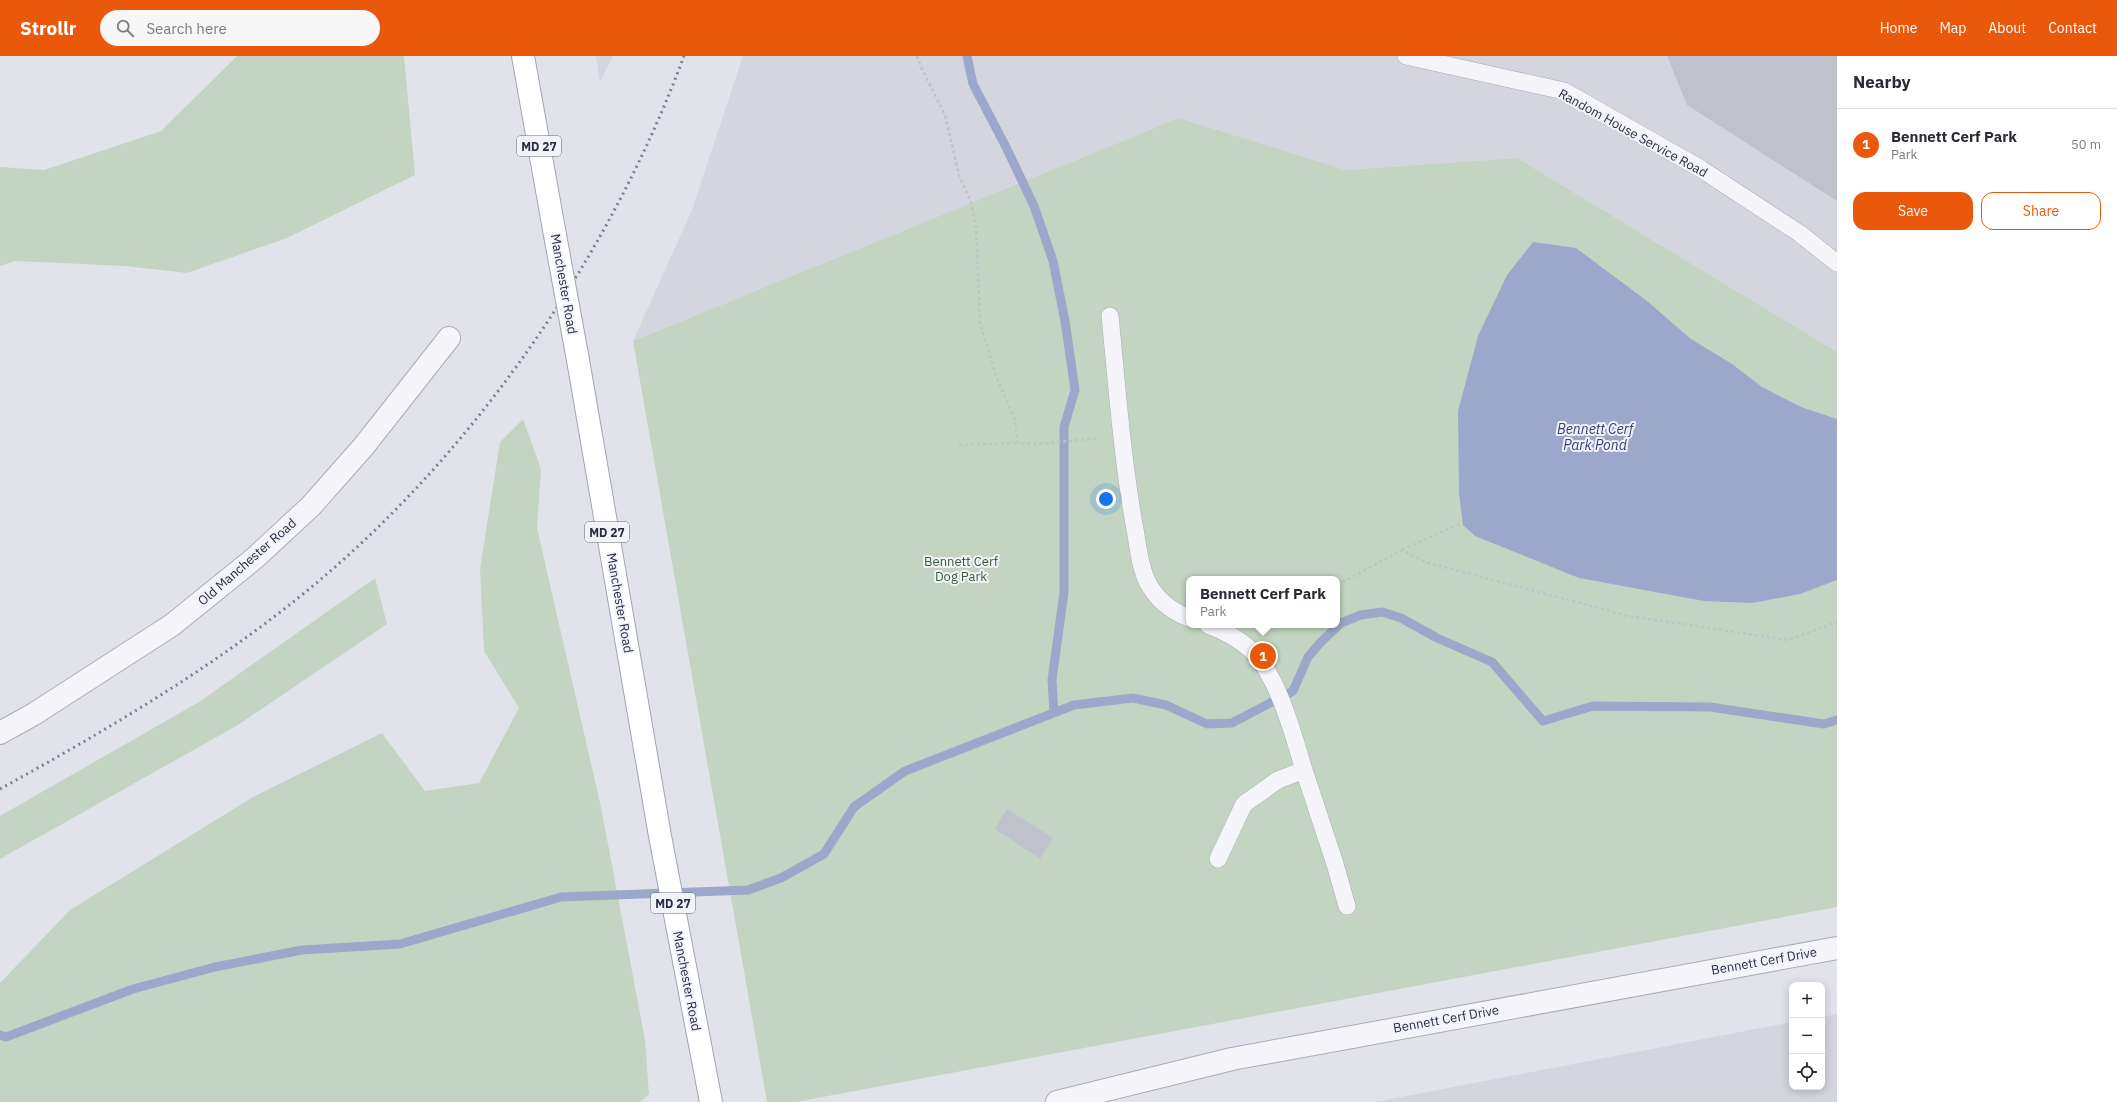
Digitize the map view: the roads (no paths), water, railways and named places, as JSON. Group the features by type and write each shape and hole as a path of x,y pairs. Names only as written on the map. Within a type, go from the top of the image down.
{"main road":[{"name":"Manchester Road","path":"523,56 578,360 660,836 711,1102"}],"street":[{"name":"Old Manchester Road","path":"0,733 34,714 172,626 256,557 311,506 364,446 448,338"},
{"name":"Bennett Cerf Drive","path":"1057,1102 1232,1058 1837,948"}],"lane":[{"name":"Random House Service Road","path":"1406,56 1564,91 1701,169 1799,233 1837,263"},
{"path":"1110,316 1126,482 1141,561 1147,582 1156,597 1169,607 1186,616"},
{"path":"1215,628 1235,637 1252,650 1262,663 1272,682 1289,720 1347,906"},
{"path":"1218,859 1244,804 1278,780 1304,770"}],"water":[{"name":"Bennett Cerf Park Pond","path":"1533,242 1576,248 1647,301 1691,339 1732,364 1762,387 1801,407 1837,419 1837,580 1800,594 1752,603 1704,601 1579,578 1475,536 1463,525 1459,493 1458,411 1478,336 1507,275"}],"waterway":[{"path":"967,56 973,84 1006,147 1034,206 1053,261 1065,321 1075,390 1064,427 1064,592 1052,680 1054,713"},
{"path":"1340,624 1361,615 1382,612 1401,618 1437,638 1492,662 1543,721 1593,706 1710,707 1824,724 1837,720"},
{"path":"0,1035 6,1037 133,989 215,967 302,950 400,944 561,897 748,890 781,878 824,854 854,807 905,771 1074,705 1133,698 1166,705 1207,724 1232,723 1293,691 1308,657 1336,628"}],"railway":[{"path":"0,789 127,716 169,690 250,635 327,574 384,521 439,464 490,402 537,337 581,269 620,199 655,128 684,56"}],"place":[{"name":"Bennett Cerf Park","path":"1263,656"}],"park label":[{"name":"Bennett Cerf Dog Park","path":"961,568"}]}
